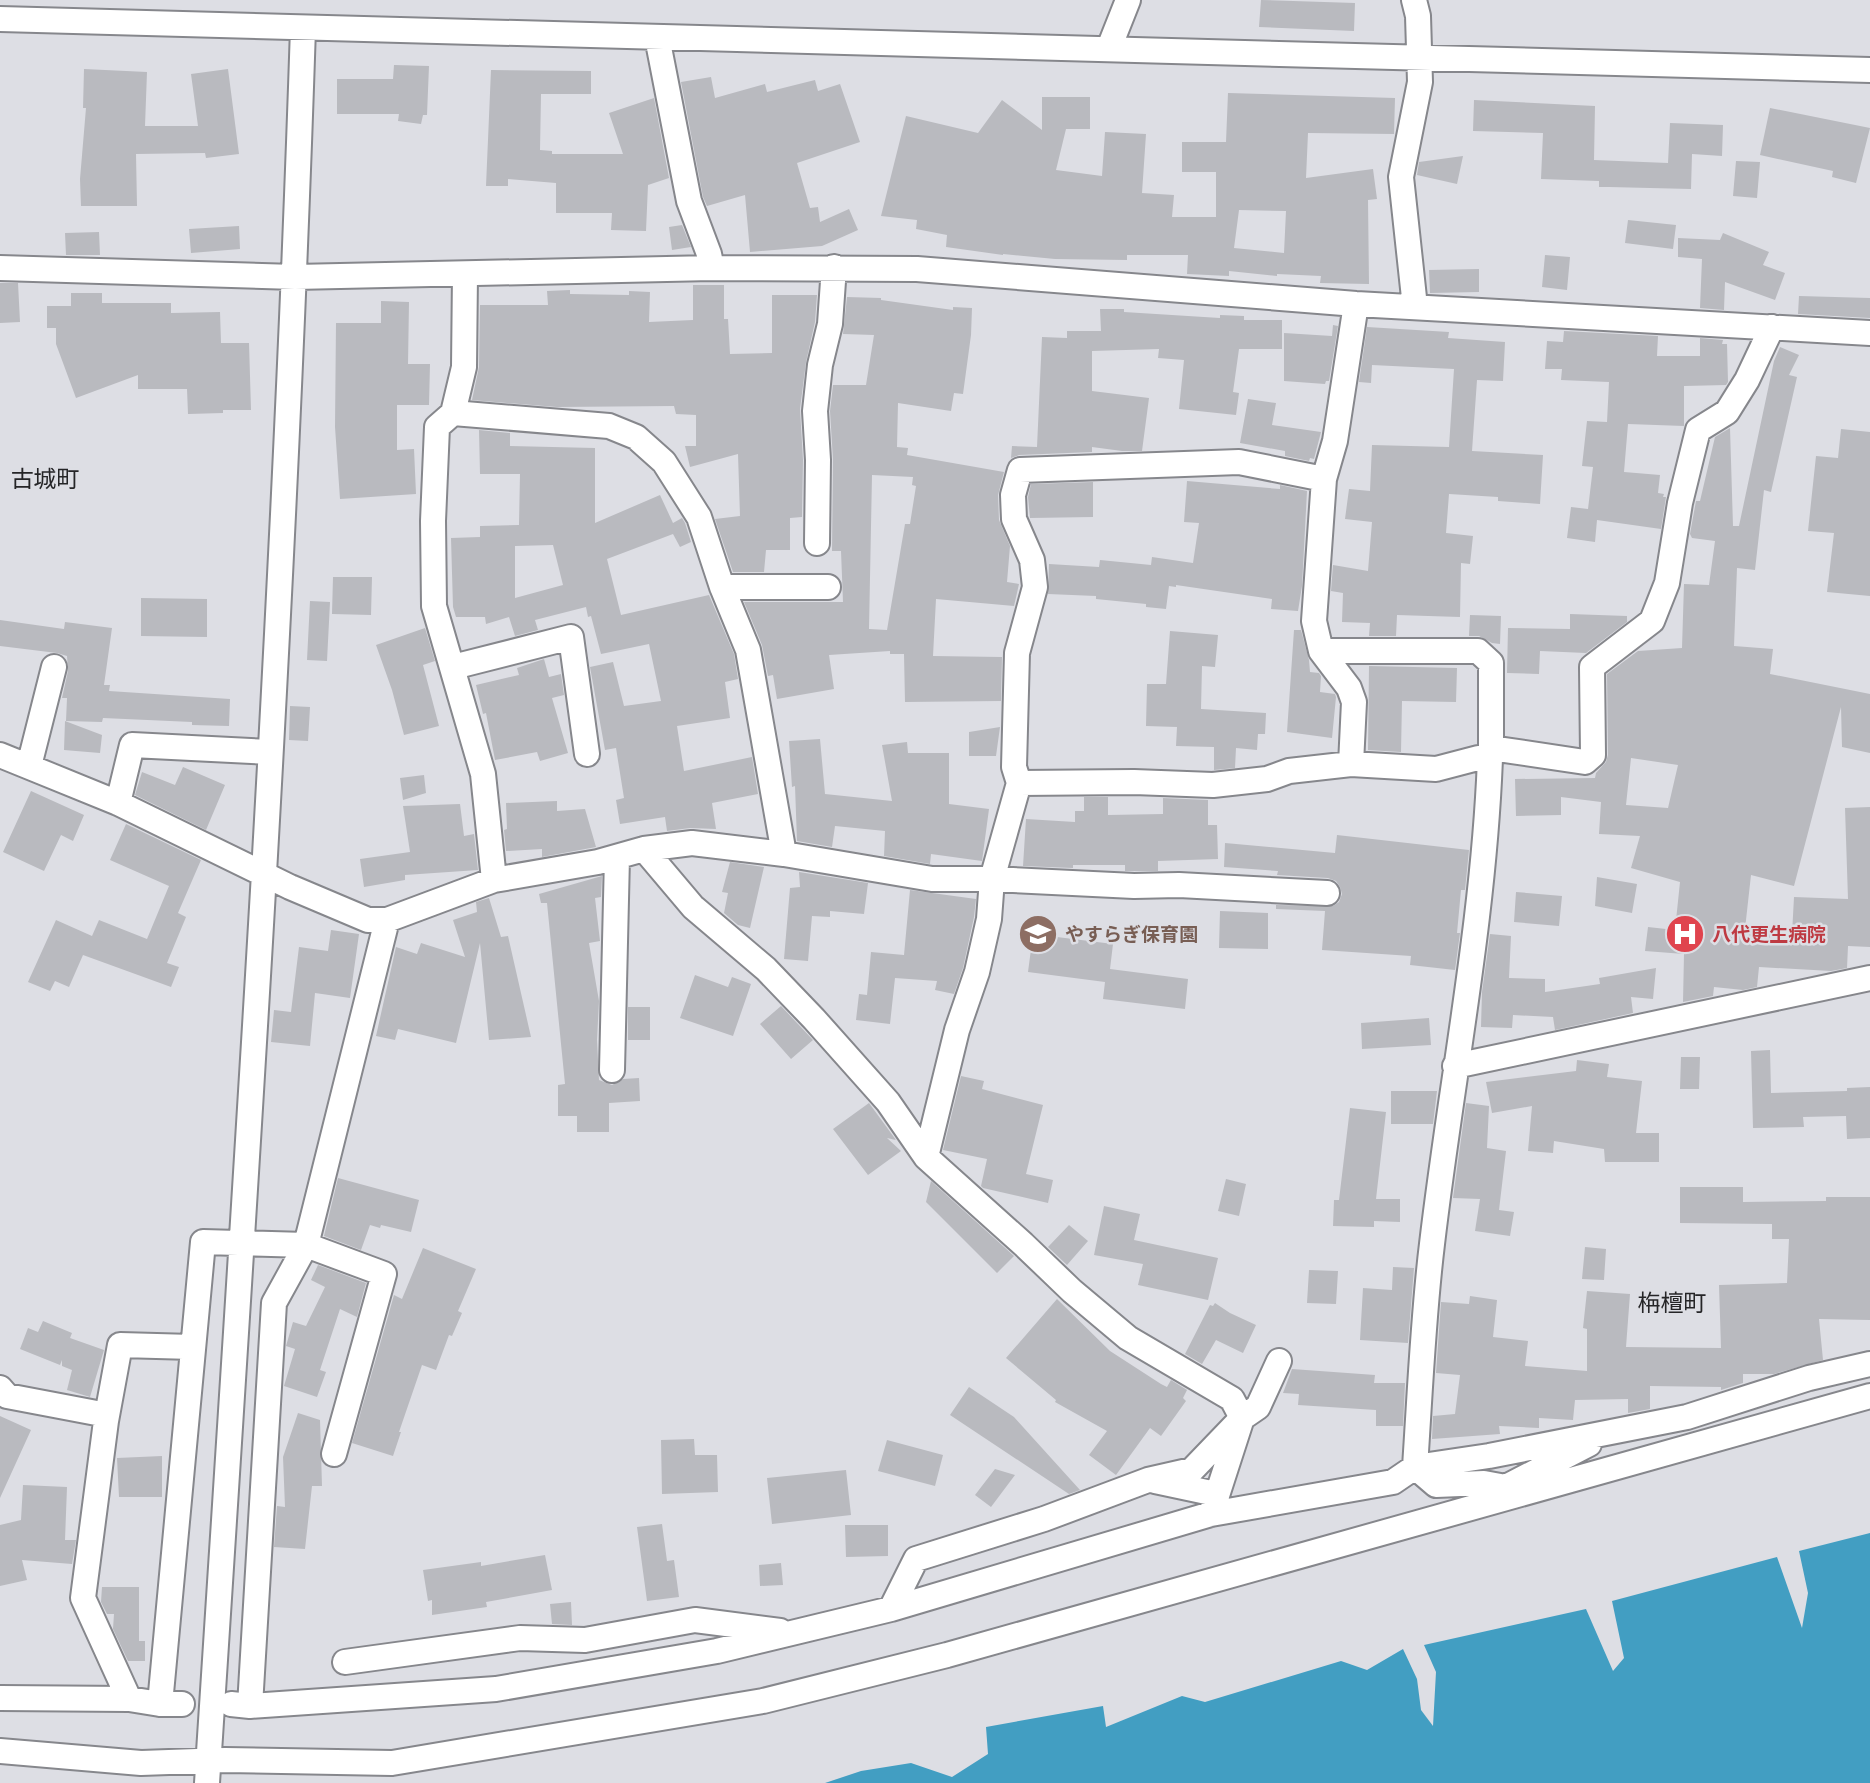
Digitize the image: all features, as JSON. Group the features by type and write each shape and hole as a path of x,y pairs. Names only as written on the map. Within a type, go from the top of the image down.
{"street":[{"path":"1109,48 1128,0"},
{"path":"1414,0 1418,16 1420,82 1401,177 1415,307"},
{"path":"0,19 1870,69"},
{"path":"207,1775 243,1243 271,752 295,277 303,28"},
{"path":"657,37 689,201 712,268"},
{"path":"817,543 816,411 820,365 830,324 834,267"},
{"path":"0,268 295,277 712,268 917,269 1356,303 1870,334"},
{"path":"465,274 464,367 453,413 437,427 433,521 435,606 483,774 494,880"},
{"path":"1351,764 1354,702 1349,688 1321,651 1314,621 1324,479 1338,429 1356,303"},
{"path":"1019,783 1134,782 1213,785 1267,779 1289,771 1351,764 1436,769 1490,753 1585,762 1593,755 1592,667 1652,621 1667,583 1681,503 1698,430 1727,412 1747,380 1772,327"},
{"path":"453,413 609,426 636,438 664,462 699,517 722,587 748,650 784,855"},
{"path":"926,1157 957,1030 977,972 989,919 992,878 1019,783 1014,767 1017,653 1035,587 1032,559 1014,519 1013,495 1020,470 1239,461 1324,479"},
{"path":"722,587 828,587"},
{"path":"453,667 571,637 587,754"},
{"path":"1321,651 1478,651 1491,663 1488,830 1431,1247 1415,1467"},
{"path":"29,766 54,667"},
{"path":"118,803 132,746 271,752"},
{"path":"0,755 118,803 264,875 368,920 387,919 494,880 617,857 644,849 692,843 932,879 992,878 1327,893"},
{"path":"644,849 693,907 766,969 814,1019 888,1102 926,1157 1072,1291 1128,1338 1232,1399 1242,1418 1213,1504"},
{"path":"612,1070 617,857"},
{"path":"387,919 306,1245 274,1303 241,1705 496,1689 717,1651 891,1609 1213,1504 1393,1482 1415,1467 1489,1457 1687,1417 1809,1378 1870,1364"},
{"path":"1455,1066 1870,978"},
{"path":"0,1698 130,1699 171,1704 193,1347 203,1242 306,1245 384,1273 334,1454"},
{"path":"130,1699 83,1598 107,1415 120,1345 193,1347"},
{"path":"891,1609 916,1559 1044,1519 1148,1480 1192,1470 1242,1418 1258,1408 1279,1362"},
{"path":"0,1388 7,1396 107,1415"},
{"path":"1,1751 141,1763 207,1775 392,1763 763,1701 947,1656 1870,1396"},
{"path":"1506,1487 1616,1430"},
{"path":"1415,1467 1436,1485 1484,1483 1531,1491"},
{"path":"1148,1480 1213,1504"},
{"path":"345,1662 520,1638 585,1640 695,1620 795,1633"}],"water":[{"path":"1870,1533 1870,1783 825,1783 861,1771 911,1763 952,1777 988,1754 986,1727 1103,1706 1106,1727 1182,1696 1205,1702 1341,1661 1367,1670 1403,1649 1417,1679 1421,1710 1433,1726 1436,1672 1424,1645 1586,1609 1613,1671 1624,1658 1612,1601 1777,1557 1802,1628 1808,1593 1799,1551"}],"building":[{"path":"1261,0 1355,3 1354,31 1259,27"},
{"path":"394,65 429,66 427,115 423,115 421,124 398,121 399,114 337,114 337,79 393,79"},
{"path":"84,69 147,72 145,126 198,126 191,74 228,69 239,154 206,158 205,153 136,154 137,206 81,206 80,179 86,108 83,108"},
{"path":"491,70 591,71 591,94 541,94 540,150 552,151 552,154 623,154 609,113 654,98 669,178 648,185 646,231 611,230 612,213 556,213 556,183 508,179 508,186 486,186"},
{"path":"711,77 715,98 765,84 767,92 815,80 818,91 840,84 860,142 797,163 810,208 818,207 820,222 849,209 858,230 822,246 750,252 745,195 707,206 703,197 681,82"},
{"path":"1228,93 1395,98 1394,134 1308,133 1306,178 1373,169 1377,199 1368,200 1369,284 1320,283 1321,276 1277,276 1229,271 1229,276 1187,274 1188,255 1127,255 1127,260 1003,255 946,247 947,235 916,229 917,220 881,216 906,116 978,133 1002,100 1042,130 1042,97 1090,97 1090,129 1066,129 1056,170 1102,176 1105,132 1146,134 1142,193 1174,195 1172,217 1216,217 1216,172 1182,172 1182,142 1226,142","holes":["1239,210 1286,211 1284,253 1234,248"]},
{"path":"1474,100 1595,106 1594,160 1668,163 1670,123 1723,125 1722,156 1692,154 1691,189 1599,187 1599,181 1541,179 1543,133 1473,131"},
{"path":"1770,108 1870,128 1856,183 1832,177 1833,171 1760,155"},
{"path":"1463,156 1457,184 1417,175 1419,162"},
{"path":"1736,161 1760,162 1757,198 1733,196"},
{"path":"1628,220 1676,225 1673,249 1625,243"},
{"path":"682,225 691,247 672,250 669,227"},
{"path":"239,226 240,249 191,253 189,229"},
{"path":"99,232 100,255 66,255 65,233"},
{"path":"1723,233 1769,252 1763,265 1785,273 1775,300 1725,282 1724,310 1700,308 1702,259 1678,257 1678,238 1720,240"},
{"path":"1545,255 1570,257 1567,290 1542,287"},
{"path":"1479,269 1479,292 1430,293 1429,270"},
{"path":"0,283 18,283 20,322 0,323"},
{"path":"693,285 724,285 724,319 728,319 730,354 772,353 772,295 817,295 800,409 802,517 790,518 790,550 766,550 764,572 733,572 715,519 740,516 738,454 690,467 685,446 696,446 696,415 676,414 674,406 557,407 472,400 479,367 480,305 548,305 547,291 570,290 570,294 629,295 629,291 650,292 649,322 693,320"},
{"path":"71,293 102,293 102,303 171,303 171,313 220,312 221,343 249,343 251,410 188,414 187,389 138,389 138,375 76,398 56,344 56,328 47,328 47,306 71,306"},
{"path":"1799,296 1870,298 1870,318 1798,314"},
{"path":"847,297 881,298 953,310 953,307 972,308 963,394 954,393 951,411 898,403 897,447 908,448 907,455 1004,472 998,495 999,520 1010,546 1007,582 1019,584 1014,606 936,599 933,656 1002,657 1001,701 905,702 904,654 890,654 890,651 829,655 834,689 777,699 773,675 768,676 762,645 744,602 843,602 841,551 832,551 833,460 830,411 833,385 866,385 874,335 843,334","holes":["872,475 913,477 912,485 916,486 910,524 905,524 887,630 869,629"]},
{"path":"381,301 409,302 408,364 430,364 429,405 397,405 397,450 414,449 416,494 340,499 335,427 336,323 381,323"},
{"path":"1100,309 1220,318 1220,315 1244,316 1244,320 1282,320 1282,349 1239,349 1233,392 1239,393 1236,415 1179,409 1184,360 1158,358 1159,349 1092,351 1092,391 1149,398 1142,451 1092,447 1092,452 1019,455 1011,458 1012,446 1037,447 1042,337 1067,338 1067,331 1101,331"},
{"path":"1333,325 1338,326 1329,381 1325,384 1284,381 1284,333 1332,336"},
{"path":"1367,327 1449,332 1448,338 1505,342 1503,381 1477,380 1472,451 1543,455 1540,504 1498,501 1498,497 1449,494 1446,533 1473,536 1470,564 1461,563 1460,617 1397,615 1396,636 1369,636 1370,623 1342,622 1343,593 1331,591 1333,565 1368,571 1372,522 1345,519 1349,489 1370,491 1372,445 1449,447 1454,369 1372,365 1371,383 1359,382"},
{"path":"1564,331 1658,336 1657,356 1700,356 1700,338 1723,340 1722,344 1727,344 1726,385 1684,386 1684,426 1628,424 1624,472 1660,475 1658,493 1666,497 1661,529 1597,520 1595,542 1567,538 1571,507 1588,509 1593,467 1582,466 1587,421 1607,422 1609,382 1561,380 1562,369 1545,369 1547,341 1563,342"},
{"path":"1780,347 1799,355 1789,375 1797,377 1771,492 1764,490 1755,570 1737,568 1734,646 1773,649 1770,674 1870,694 1870,753 1842,747 1841,707 1794,886 1751,875 1745,929 1792,934 1794,897 1848,899 1845,808 1870,807 1870,947 1848,946 1847,968 1831,971 1759,967 1757,987 1743,990 1714,987 1713,996 1683,1002 1684,954 1645,951 1648,927 1675,930 1680,882 1631,868 1640,836 1599,834 1601,802 1561,797 1561,815 1516,816 1515,779 1595,778 1608,755 1607,674 1638,651 1682,648 1684,584 1709,585 1715,541 1692,538 1690,534 1696,501 1700,501 1715,437 1730,428 1733,526 1739,526 1774,361","holes":["1631,758 1678,765 1668,808 1626,805"]},
{"path":"1248,399 1276,403 1272,425 1321,432 1314,459 1310,458 1309,461 1285,456 1285,451 1240,443"},
{"path":"1841,429 1870,432 1870,596 1827,592 1834,533 1808,531 1816,456 1838,458"},
{"path":"479,430 510,433 510,446 595,448 595,523 660,495 673,523 682,518 691,542 680,547 673,534 607,559 621,615 709,595 734,654 738,679 725,682 730,718 677,726 684,771 752,757 758,794 712,803 716,829 667,831 665,817 620,824 616,800 624,798 616,748 605,750 590,667 613,662 624,706 661,701 649,644 601,654 586,607 535,620 538,630 515,636 509,617 486,624 485,617 456,617 453,607 451,538 480,537 480,526 519,525 520,474 480,474","holes":["553,545 563,585 515,598 515,546"]},
{"path":"1187,481 1280,489 1280,485 1307,491 1302,586 1298,611 1271,609 1272,599 1176,585 1169,586 1166,609 1146,607 1146,604 1096,599 1096,596 1048,594 1049,564 1099,567 1100,560 1151,565 1152,557 1193,563 1199,523 1184,522"},
{"path":"1093,482 1093,517 1030,518 1028,497 1031,484"},
{"path":"333,577 372,577 371,615 332,614"},
{"path":"141,598 207,599 207,637 141,636"},
{"path":"310,601 330,602 327,661 307,660"},
{"path":"1570,614 1627,616 1627,622 1586,653 1540,651 1539,674 1507,673 1508,628 1570,629"},
{"path":"1470,615 1501,616 1500,644 1479,636 1469,636"},
{"path":"0,620 64,629 65,622 112,628 104,685 110,685 109,691 230,699 229,726 103,718 102,722 66,721 67,698 62,698 68,671 67,656 0,646"},
{"path":"425,628 435,661 423,665 439,726 404,735 376,645"},
{"path":"1294,630 1301,630 1310,672 1319,673 1321,676 1320,692 1335,694 1332,738 1287,732"},
{"path":"1170,631 1218,635 1215,667 1202,666 1201,709 1266,713 1265,734 1258,734 1257,750 1236,748 1235,768 1214,770 1214,747 1176,746 1177,727 1146,726 1147,684 1166,684"},
{"path":"544,659 549,677 561,674 564,695 552,698 568,753 540,761 537,752 495,760 486,713 483,714 476,685 519,675 517,668"},
{"path":"1369,666 1457,668 1456,702 1402,701 1401,752 1368,750"},
{"path":"290,706 310,707 308,741 289,740"},
{"path":"65,721 102,735 100,753 64,750"},
{"path":"1000,727 996,756 969,756 969,732"},
{"path":"820,739 825,794 892,801 882,745 907,742 908,753 949,753 949,804 989,809 982,861 931,854 930,864 884,856 885,831 835,826 832,847 797,841 795,786 792,787 789,741"},
{"path":"183,767 225,785 206,830 135,795 142,772 175,785"},
{"path":"424,775 426,793 403,800 400,778"},
{"path":"31,791 84,815 73,841 61,835 44,871 3,852"},
{"path":"1084,797 1108,797 1108,815 1163,814 1163,798 1208,800 1208,825 1217,825 1218,859 1158,861 1158,871 1125,871 1125,865 1073,865 1073,868 1023,866 1026,819 1075,822 1075,811 1084,811"},
{"path":"557,801 557,811 585,809 596,847 542,857 542,849 506,851 506,803"},
{"path":"460,804 464,836 474,834 478,870 405,875 405,880 364,887 360,859 410,852 403,806"},
{"path":"126,824 201,860 178,913 186,917 167,963 179,967 171,987 83,955 69,987 55,981 50,991 28,982 56,920 92,936 99,920 147,939 169,886 110,860"},
{"path":"1337,835 1469,850 1465,890 1461,890 1457,933 1460,933 1455,970 1410,965 1411,956 1322,950 1325,911 1276,909 1276,905 1333,906 1339,902 1342,894 1336,881 1328,878 1277,875 1278,871 1224,867 1225,843 1335,853"},
{"path":"730,862 764,867 750,928 738,925 724,913 728,893 722,892"},
{"path":"799,872 868,883 864,914 830,911 830,917 812,916 808,961 784,959 790,888 800,887"},
{"path":"602,876 601,897 595,898 600,941 589,943 599,1001 599,1080 612,1085 623,1079 639,1078 640,1101 609,1103 609,1132 577,1132 577,1116 558,1116 558,1085 565,1084 547,903 541,903 539,894"},
{"path":"1597,877 1637,884 1632,913 1595,906"},
{"path":"910,890 976,899 963,968 954,994 935,990 937,981 895,978 890,1024 856,1020 859,994 867,995 871,952 904,955"},
{"path":"1516,892 1562,896 1559,926 1514,922"},
{"path":"489,898 501,937 508,936 531,1037 489,1040 480,943 456,1043 398,1029 395,1040 376,1036 396,947 417,954 421,943 465,957 453,920 477,912 476,902"},
{"path":"1220,911 1268,913 1268,949 1219,948"},
{"path":"331,930 359,934 350,998 315,993 310,1046 271,1042 274,1010 291,1012 299,947 328,951"},
{"path":"1033,934 1113,944 1110,969 1188,979 1185,1009 1103,999 1105,982 1028,972"},
{"path":"1490,934 1511,936 1509,978 1545,979 1545,992 1600,984 1599,978 1656,968 1653,999 1631,997 1633,1013 1555,1030 1553,1017 1513,1015 1512,1028 1481,1027 1482,992"},
{"path":"695,975 728,987 732,977 751,984 733,1036 680,1018"},
{"path":"781,1006 813,1040 791,1059 760,1024"},
{"path":"628,1007 650,1007 650,1040 628,1040"},
{"path":"1429,1018 1431,1045 1362,1049 1361,1023"},
{"path":"1770,1050 1771,1093 1847,1091 1847,1088 1870,1087 1870,1138 1847,1139 1846,1116 1803,1117 1804,1127 1753,1128 1751,1051"},
{"path":"1681,1057 1700,1057 1699,1089 1680,1089"},
{"path":"1577,1060 1609,1064 1607,1077 1642,1081 1636,1133 1659,1133 1659,1162 1605,1162 1604,1149 1554,1141 1553,1153 1528,1151 1532,1106 1492,1113 1486,1082 1576,1071"},
{"path":"961,1076 984,1081 982,1089 1043,1105 1026,1174 1053,1180 1048,1203 983,1188 981,1186 987,1159 943,1150"},
{"path":"1391,1091 1437,1091 1433,1124 1391,1124"},
{"path":"869,1103 896,1140 887,1138 901,1151 868,1175 833,1129"},
{"path":"1466,1103 1489,1106 1487,1148 1506,1151 1499,1210 1514,1212 1510,1236 1475,1231 1480,1199 1453,1198"},
{"path":"1350,1108 1386,1112 1376,1199 1400,1199 1400,1222 1374,1221 1374,1227 1333,1226 1334,1200 1339,1200"},
{"path":"338,1178 419,1200 411,1232 370,1225 361,1250 324,1236"},
{"path":"1226,1179 1246,1184 1239,1216 1218,1211"},
{"path":"931,1181 1014,1256 997,1273 926,1202"},
{"path":"1680,1187 1743,1187 1743,1202 1826,1201 1826,1197 1870,1197 1870,1320 1819,1319 1823,1360 1774,1374 1743,1374 1743,1383 1721,1390 1721,1387 1650,1386 1650,1409 1628,1413 1628,1399 1575,1400 1573,1420 1539,1418 1539,1428 1499,1426 1500,1434 1432,1439 1433,1416 1455,1414 1460,1375 1436,1373 1441,1302 1469,1304 1470,1296 1497,1300 1493,1337 1528,1341 1525,1366 1587,1371 1587,1329 1583,1328 1587,1291 1630,1294 1626,1347 1721,1348 1719,1285 1787,1283 1789,1239 1772,1239 1772,1224 1680,1223"},
{"path":"1104,1206 1140,1214 1134,1240 1218,1258 1208,1300 1138,1285 1143,1264 1094,1255"},
{"path":"1069,1225 1088,1241 1067,1265 1048,1247"},
{"path":"1585,1247 1606,1249 1604,1280 1582,1279"},
{"path":"423,1248 476,1269 458,1311 462,1313 452,1336 449,1335 436,1370 422,1365 393,1456 352,1443 394,1295 402,1299"},
{"path":"318,1265 366,1283 357,1317 340,1309 320,1370 326,1372 317,1397 284,1386 295,1349 286,1346 293,1322 306,1326 325,1287 311,1280"},
{"path":"1393,1267 1414,1268 1408,1343 1360,1340 1363,1288 1392,1290"},
{"path":"1309,1270 1338,1271 1336,1304 1307,1303"},
{"path":"1057,1299 1110,1351 1161,1384 1167,1387 1171,1380 1187,1390 1183,1398 1186,1401 1161,1436 1150,1428 1116,1475 1089,1455 1107,1431 1055,1402 1056,1400 1006,1358"},
{"path":"1215,1303 1256,1325 1243,1353 1216,1340 1202,1364 1185,1354 1210,1305"},
{"path":"43,1321 72,1333 70,1338 104,1350 90,1397 67,1390 72,1370 62,1366 62,1360 60,1365 20,1349 28,1328 38,1332"},
{"path":"1292,1369 1375,1375 1374,1383 1405,1383 1403,1426 1376,1426 1376,1410 1298,1405 1299,1394 1283,1393"},
{"path":"969,1387 1014,1417 1080,1490 1069,1494 950,1415"},
{"path":"298,1413 320,1420 322,1486 312,1486 305,1549 274,1547 277,1506 285,1507 283,1457"},
{"path":"0,1416 31,1430 0,1498"},
{"path":"694,1439 695,1455 717,1455 718,1492 662,1494 661,1440"},
{"path":"887,1440 943,1455 935,1486 878,1471"},
{"path":"162,1456 162,1497 119,1497 117,1458"},
{"path":"995,1469 1015,1475 991,1507 975,1495"},
{"path":"846,1470 851,1515 772,1524 767,1478"},
{"path":"23,1485 67,1487 65,1540 76,1540 72,1564 22,1560 27,1580 0,1586 0,1525 21,1520"},
{"path":"662,1524 667,1561 674,1560 679,1597 647,1601 637,1527"},
{"path":"845,1525 888,1525 888,1556 846,1557"},
{"path":"545,1555 552,1590 486,1602 487,1607 432,1615 432,1600 428,1601 423,1570 481,1562 481,1566"},
{"path":"781,1563 783,1585 760,1586 759,1565"},
{"path":"102,1587 139,1587 139,1641 145,1641 145,1661 128,1661 113,1629 114,1614 107,1614 101,1602"},
{"path":"571,1602 572,1625 552,1624 550,1604"}],"place":[{"name":"やすらぎ保育園","path":"1038,934"},
{"name":"八代更生病院","path":"1685,934"}],"district":[{"name":"古城町","path":"45,479"},
{"name":"栴檀町","path":"1672,1303"}]}
